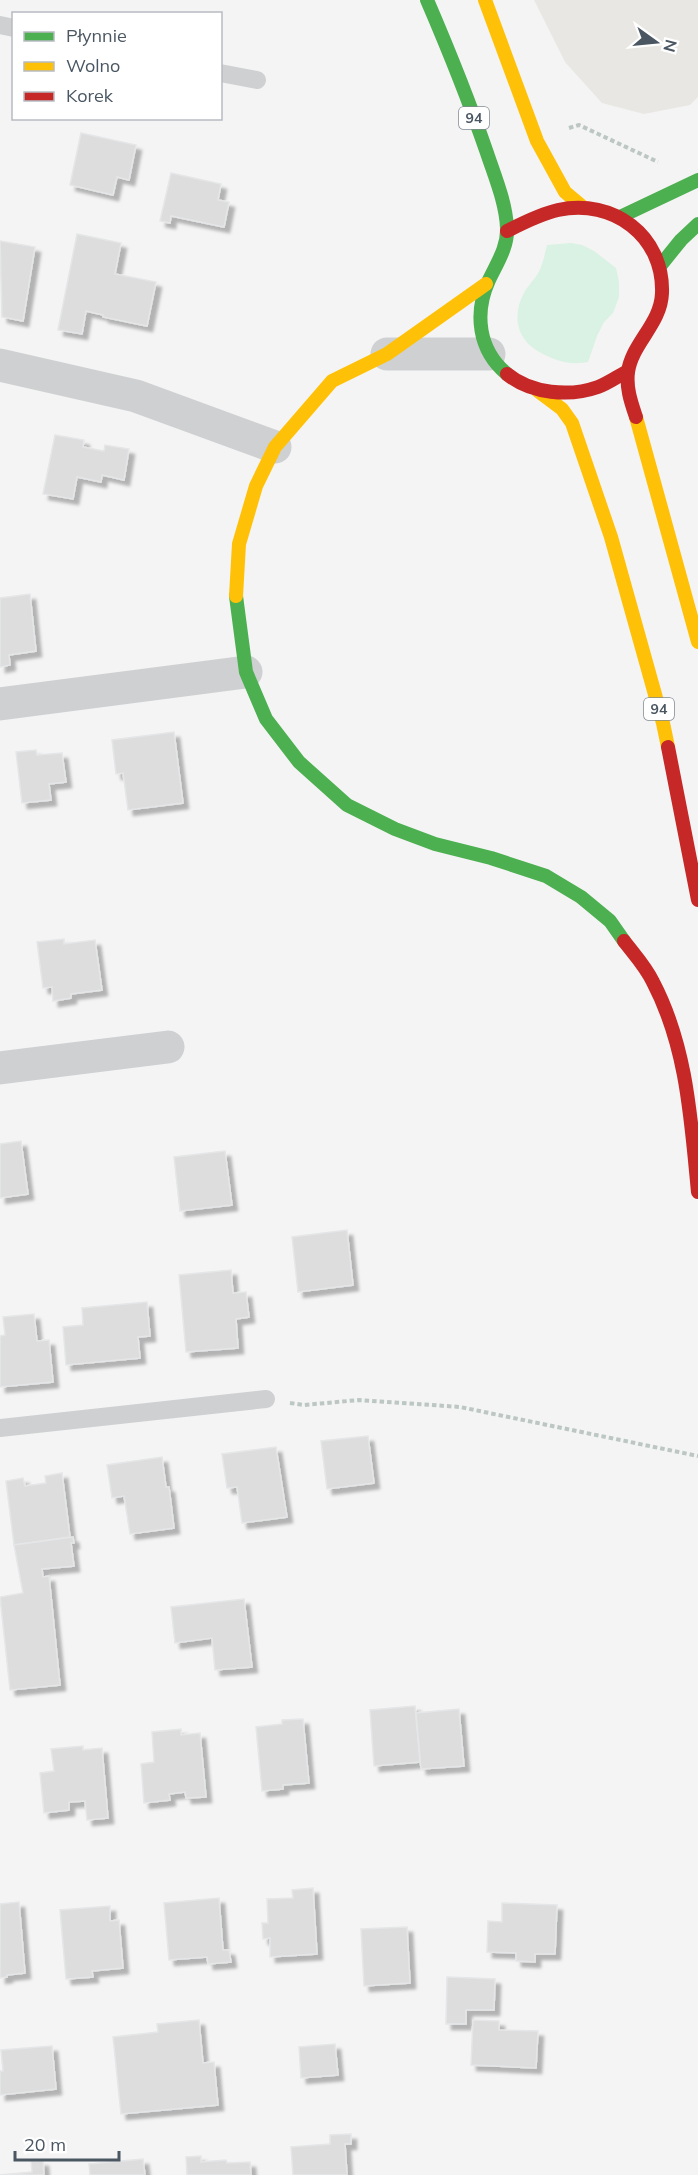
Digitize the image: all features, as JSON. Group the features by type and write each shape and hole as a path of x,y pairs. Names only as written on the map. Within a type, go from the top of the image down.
{"main road":[{"name":"94","path":"427,0 479,132 501,200 507,231 503,247 486,284 480,307 480,334 489,354 500,370 516,382 538,391 562,409 572,423 611,537 663,723 698,900"},
{"path":"485,0 537,141 565,192 584,208"},
{"path":"620,217 698,180"},
{"path":"507,231 539,216 559,210 584,208 620,217 645,237 660,266 662,294 659,312 634,354 628,371 628,390 698,642"},
{"path":"660,266 681,240 698,224"},
{"path":"486,284 387,354 332,381 275,447 256,486 239,544 236,601 246,672 266,719 299,762 347,805 395,829 435,844 491,858 546,876 581,897 610,921 654,981 679,1047 690,1110 698,1192"},
{"name":"94","path":"538,391 570,392 593,388 628,371"}],"street":[{"path":"387,354 489,354"},
{"path":"0,365 136,396 275,447"},
{"path":"0,704 246,672"},
{"path":"0,1068 168,1047"}],"lane":[{"path":"222,73 257,80"},
{"path":"0,1428 266,1400"}],"path":[{"path":"563,130 579,125 668,167"},
{"path":"266,1400 304,1405 359,1400 460,1407 698,1456"}],"shaded area":[{"path":"534,0 698,0 698,97 690,105 644,114 602,103 565,62"}],"green space":[{"path":"571,243 594,251 616,268 619,282 619,297 613,313 604,322 588,362 582,363 560,361 534,349 522,335 517,318 521,300 540,270 547,245"}],"building":[{"path":"81,133 136,145 129,180 117,177 113,195 70,185"},
{"path":"171,173 221,184 218,200 229,202 224,227 171,216 170,223 160,221"},
{"path":"77,234 121,243 115,274 156,282 147,326 86,311 82,334 58,330"},
{"path":"0,241 35,247 23,321 2,317"},
{"path":"55,435 84,440 83,447 104,451 105,445 129,449 124,480 102,475 101,482 77,477 73,499 43,494"},
{"path":"30,594 36,651 9,655 10,665 0,667 0,598"},
{"path":"174,732 183,803 128,810 123,773 116,774 112,740"},
{"path":"36,750 37,755 62,753 66,782 49,784 51,800 22,803 16,752"},
{"path":"64,939 64,944 95,940 102,990 71,994 71,998 53,1001 52,987 43,988 37,942"},
{"path":"21,1141 28,1194 0,1198 0,1144"},
{"path":"225,1151 232,1205 180,1211 174,1157"},
{"path":"347,1230 353,1285 298,1292 292,1237"},
{"path":"231,1270 233,1293 246,1292 249,1317 236,1319 238,1348 186,1352 179,1275"},
{"path":"147,1302 150,1336 138,1337 140,1358 66,1365 63,1327 83,1325 82,1308"},
{"path":"34,1314 37,1341 49,1340 53,1382 0,1387 0,1336 5,1335 3,1317"},
{"path":"368,1436 374,1483 327,1489 321,1441"},
{"path":"276,1447 287,1517 242,1523 237,1487 227,1488 222,1454"},
{"path":"162,1457 166,1487 169,1487 174,1528 130,1534 124,1496 112,1498 107,1465"},
{"path":"62,1473 70,1537 14,1545 6,1481 23,1478 25,1486 46,1483 45,1476"},
{"path":"73,1537 74,1543 71,1543 74,1566 42,1569 43,1577 49,1576 60,1685 10,1690 0,1597 23,1593 14,1545"},
{"path":"244,1599 252,1667 215,1670 212,1638 175,1643 171,1607"},
{"path":"415,1706 420,1762 374,1766 370,1710"},
{"path":"459,1709 464,1766 421,1769 416,1713"},
{"path":"303,1719 309,1783 283,1785 283,1789 262,1791 256,1727 282,1724 282,1720"},
{"path":"181,1729 181,1735 200,1733 206,1797 186,1798 185,1792 169,1794 170,1800 144,1803 141,1764 154,1762 152,1732"},
{"path":"83,1746 83,1750 102,1748 108,1818 87,1820 85,1801 69,1802 69,1810 44,1813 40,1773 54,1771 51,1749"},
{"path":"313,1888 317,1954 270,1957 270,1938 263,1939 262,1923 268,1923 267,1899 293,1898 292,1890"},
{"path":"219,1898 223,1950 229,1950 231,1962 208,1964 207,1957 169,1960 164,1903"},
{"path":"19,1902 25,1973 0,1978 0,1904"},
{"path":"502,1903 557,1905 555,1954 535,1954 535,1962 516,1961 516,1953 487,1952 488,1921 502,1922"},
{"path":"110,1906 110,1921 119,1920 123,1968 92,1971 93,1977 66,1979 60,1910"},
{"path":"407,1927 410,1983 364,1986 361,1929"},
{"path":"447,1977 495,1979 494,2010 466,2010 466,2024 446,2024"},
{"path":"199,2020 203,2063 214,2062 218,2105 121,2114 113,2037 158,2032 157,2024"},
{"path":"473,2020 499,2021 499,2030 538,2031 536,2068 471,2065"},
{"path":"335,2044 338,2075 301,2078 299,2047"},
{"path":"52,2046 56,2089 0,2095 0,2071 3,2071 1,2050"},
{"path":"351,2134 351,2144 345,2144 347,2175 293,2175 291,2147 330,2144 330,2135"},
{"path":"201,2156 201,2162 226,2160 227,2163 250,2162 251,2175 187,2175 186,2157"},
{"path":"143,2159 145,2175 90,2175 89,2164"},
{"path":"31,2161 43,2161 44,2175 0,2175 32,2172"}],"traffic: fast":[{"path":"427,0 473,114 505,209 506,242 484,293 480,318 490,354 507,374"},
{"path":"620,217 698,180"},
{"path":"660,266 681,240 698,224"},
{"path":"236,596 246,672 266,719 299,762 347,805 395,829 435,844 491,858 546,876 581,897 610,921 624,941"}],"traffic: slow":[{"path":"485,0 537,141 565,192 584,208"},
{"path":"236,596 239,544 256,486 275,447 332,381 387,354 486,284"},
{"path":"538,391 562,409 572,423 611,537 668,747"},
{"path":"636,417 698,642"}],"traffic: jam":[{"path":"507,231 545,214 578,208 598,210 616,216 644,239 654,254 660,273 662,293 657,314 635,352 628,372 628,389 636,417"},
{"path":"507,374 527,386 563,393 598,387 628,371"},
{"path":"668,747 698,900"},
{"path":"624,941 650,976 673,1032 686,1084 698,1192"}]}
